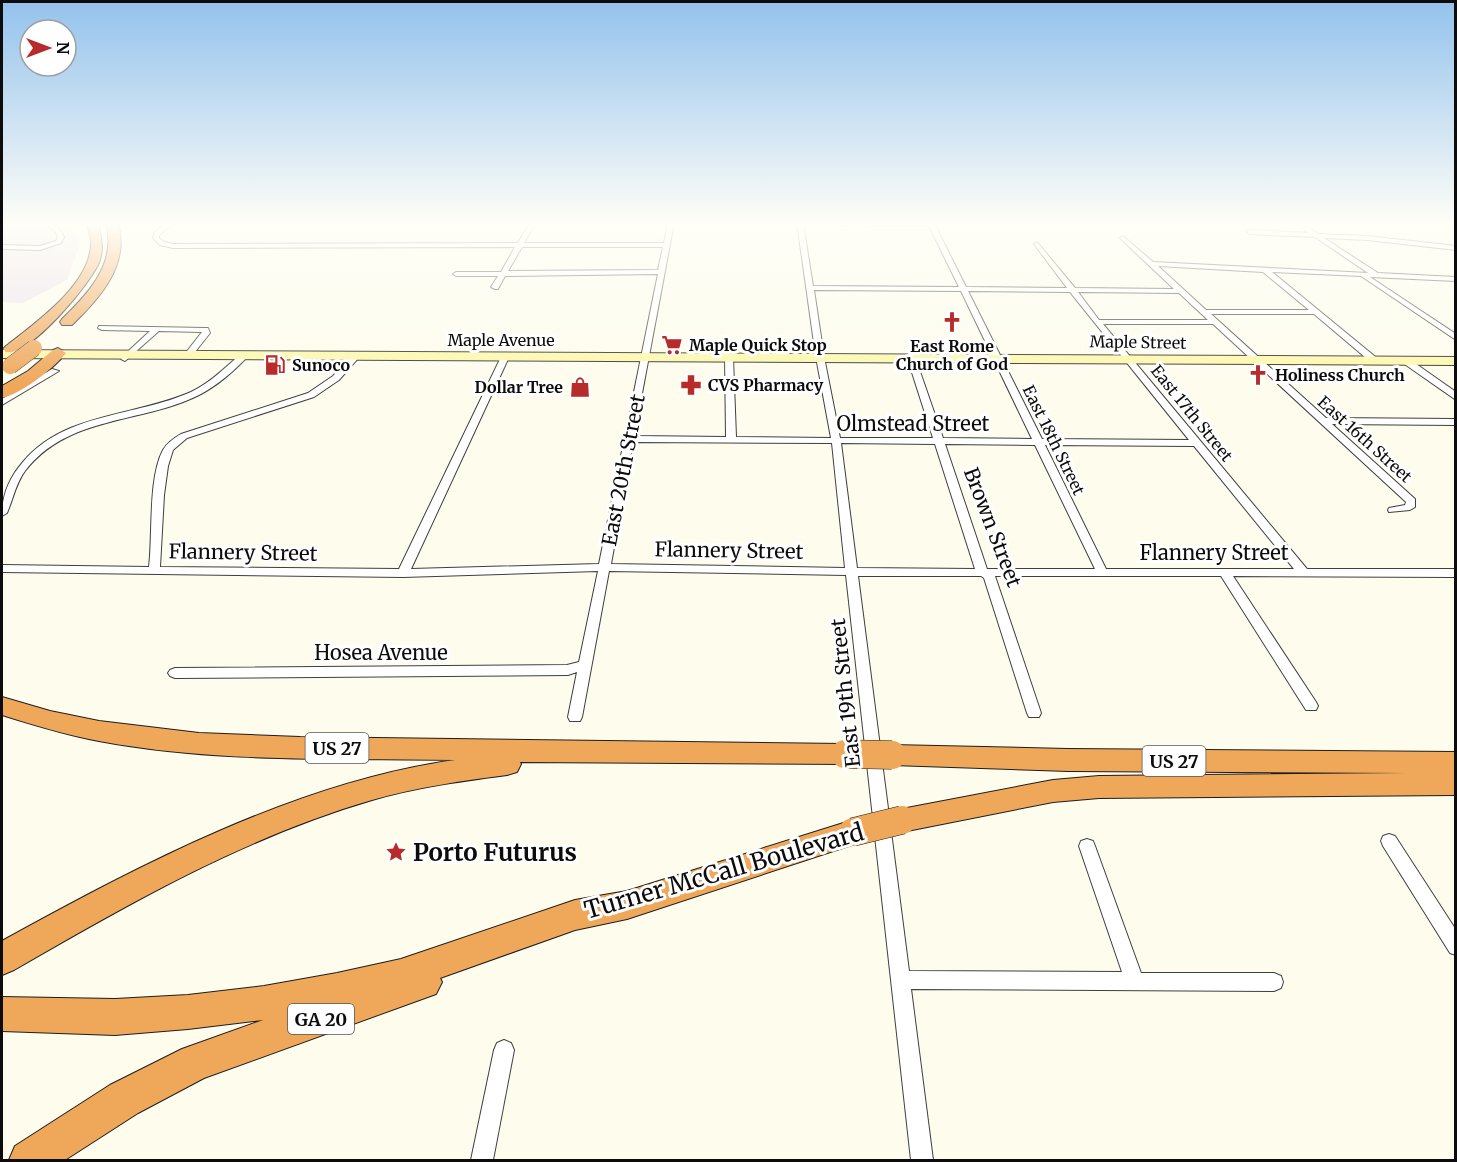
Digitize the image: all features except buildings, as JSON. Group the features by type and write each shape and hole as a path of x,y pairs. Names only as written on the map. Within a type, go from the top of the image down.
{"highway":[{"path":"5,358 54,314 85,277"},
{"path":"5,358 34,348 76,314 89,300 104,277"},
{"path":"2,393 55,362"},
{"name":"US 27","path":"2,706 66,725 114,734 208,743 354,749 845,754 1068,760 1455,763"},
{"path":"2,960 75,917 220,846 288,816 350,796 481,766 676,754"},
{"name":"Turner McCall Boulevard","path":"18,1015 115,1017 188,1012 264,1003 337,990 401,975 575,915 627,905 853,832 902,820 1053,791 1099,787 1455,784"},
{"name":"GA 20","path":"29,1161 124,1099 195,1062 274,1036 590,922 627,905"}],"main road":[{"name":"Maple Avenue","path":"5,358 55,362 127,356 185,355 820,357"},
{"name":"Maple Street","path":"820,357 1455,361"}],"street":[{"path":"495,286 499,277"},
{"name":"East 20th Street","path":"575,717 661,277"},
{"name":"East 19th Street","path":"809,277 820,357 836,440 853,572 922,1161"},
{"name":"East 18th Street","path":"958,277 1102,572"},
{"name":"East 17th Street","path":"1062,277 1096,322 1302,571"},
{"name":"East 16th Street","path":"1166,277 1410,501 1410,507 1392,510"},
{"path":"1274,277 1375,361"},
{"path":"1366,277 1455,338"},
{"path":"1408,277 1455,279"},
{"path":"811,288 1181,291"},
{"path":"1204,312 1318,312"},
{"path":"1096,322 1215,322"},
{"path":"102,328 205,330 206,333 185,355"},
{"path":"127,356 158,328"},
{"path":"2,513 21,470 40,450 66,432 192,394 219,379 245,355"},
{"path":"154,571 159,492 168,450 184,436 311,395 325,388 346,370 357,355"},
{"path":"403,573 505,357"},
{"path":"729,357 731,439"},
{"name":"Brown Street","path":"910,357 982,571 989,576 1035,713"},
{"path":"1407,361 1455,397"},
{"path":"2,402 55,362"},
{"path":"1323,422 1455,422"},
{"name":"Olmstead Street","path":"629,439 1197,443"},
{"name":"Flannery Street","path":"2,569 403,573 604,567 853,572 1455,573"},
{"path":"1224,572 1311,706"},
{"name":"Hosea Avenue","path":"175,673 568,670 586,664"},
{"path":"1389,841 1455,947"},
{"path":"1087,846 1134,980"},
{"path":"901,980 1274,982"},
{"path":"482,1161 504,1050"}],"shaded area":[{"path":"2,277 68,277 67,280 23,303 2,302"}],"place":[{"name":"East Rome Church of God","path":"952,322"},
{"name":"Maple Quick Stop","path":"672,345"},
{"name":"Sunoco","path":"275,365"},
{"name":"Holiness Church","path":"1258,375"},
{"name":"CVS Pharmacy","path":"691,385"},
{"name":"Dollar Tree","path":"580,387"},
{"name":"Porto Futurus","path":"396,852"}]}
